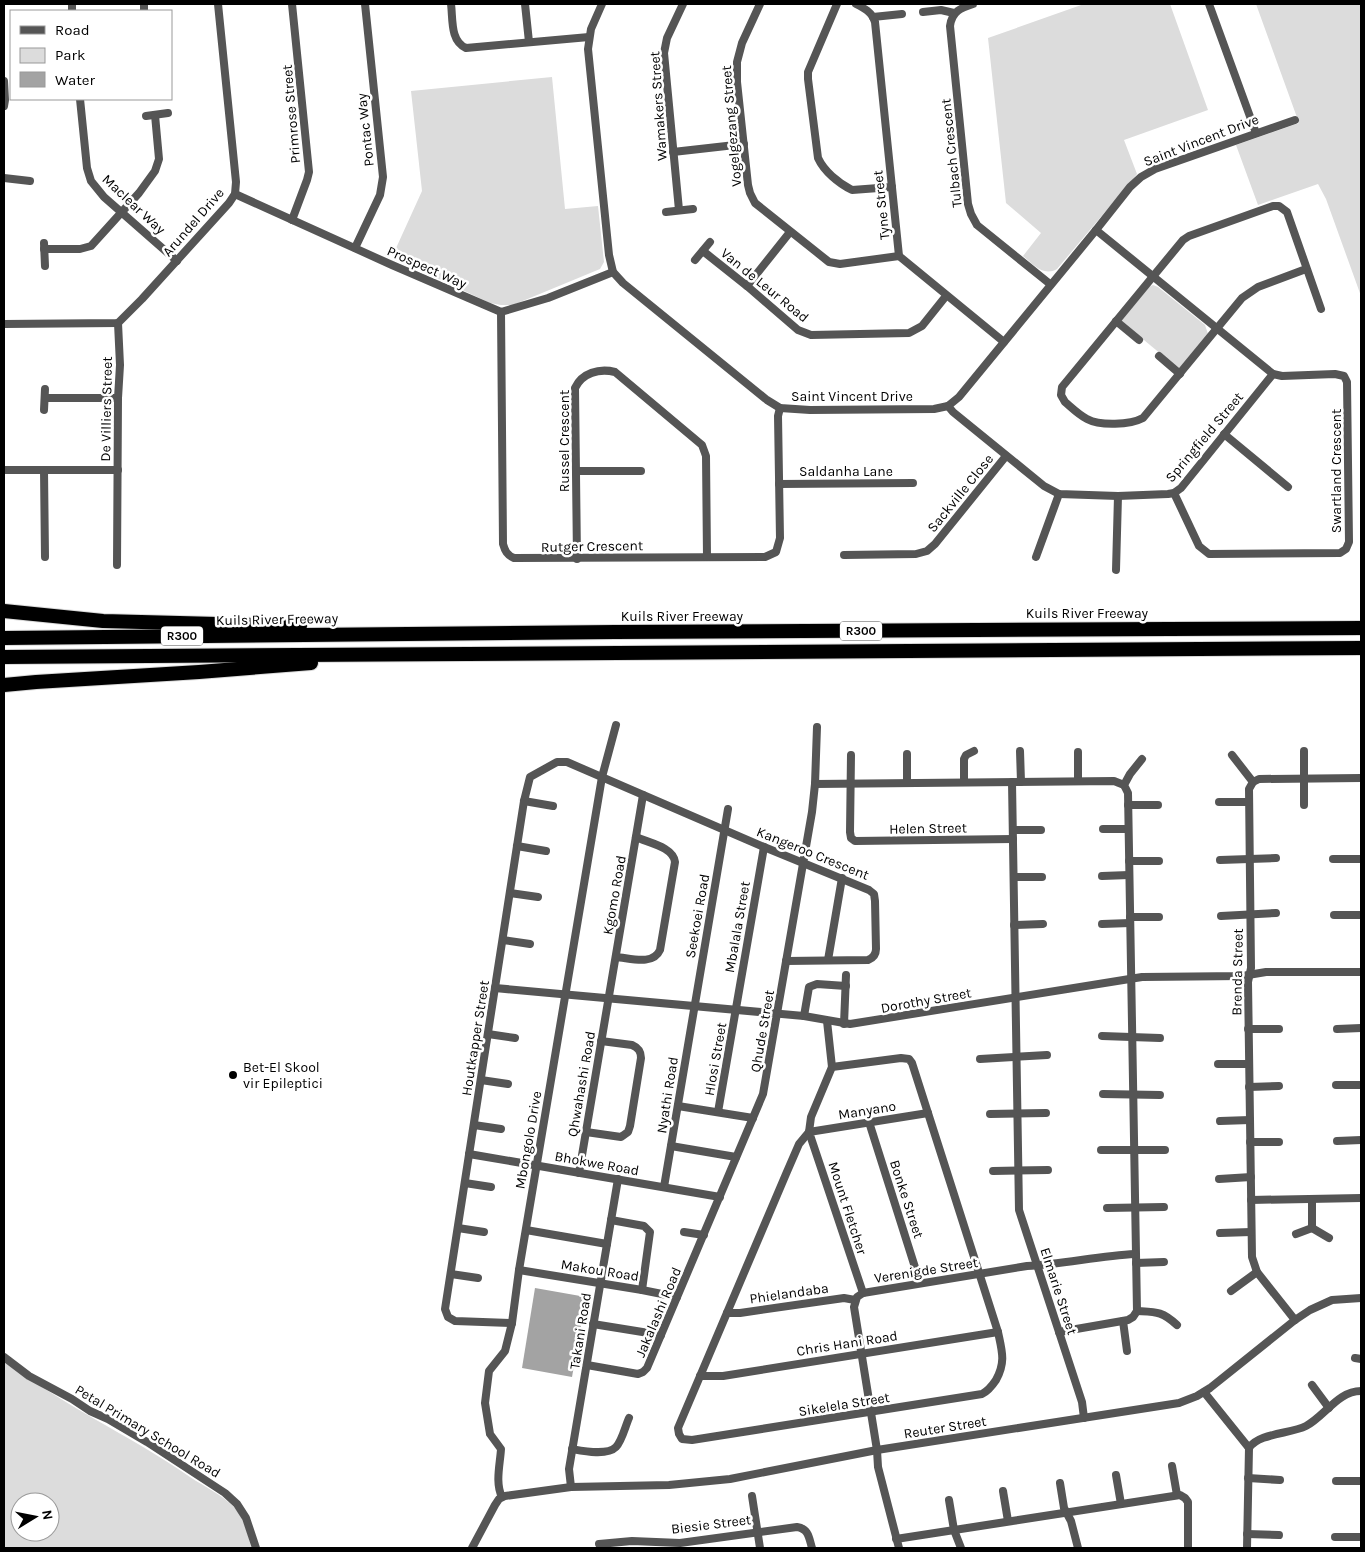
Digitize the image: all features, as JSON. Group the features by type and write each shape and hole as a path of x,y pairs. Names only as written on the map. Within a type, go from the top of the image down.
{"highway":[{"path":"4,611 103,621 310,626 360,634"},
{"name":"Kuils River Freeway","path":"4,638 1361,628"},
{"name":"R300","path":"4,657 1361,648"},
{"path":"4,685 304,664 358,654"}],"street":[{"name":"Arundel Drive","path":"118,323 220,214 235,194 236,182 218,4"},
{"name":"Primrose Street","path":"292,4 308,172 308,180 292,220"},
{"name":"Pontac Way","path":"354,248 380,195 383,178 365,4"},
{"path":"451,4 455,37 462,46 470,48 589,37"},
{"path":"525,4 529,42"},
{"path":"502,312 540,300 613,272 609,255 588,49 593,22 602,4"},
{"name":"Wamakers Street","path":"679,210 664,53 667,38 683,4"},
{"name":"Vogelgezang Street","path":"760,4 742,43 737,62 737,82 748,186 755,204 824,260 833,264 899,256"},
{"path":"837,4 808,72 818,158 824,169 852,190 892,187"},
{"path":"858,4 873,17 902,14"},
{"path":"923,12 941,10 954,13 964,5 973,4"},
{"path":"1209,4 1256,133"},
{"name":"Tulbach Crescent","path":"954,13 950,26 968,204 971,214 977,225 1050,284"},
{"name":"Tyne Street","path":"873,17 899,256 1004,342"},
{"path":"4,81 4,106"},
{"name":"Maclear Way","path":"80,100 89,175 95,186 176,261"},
{"path":"146,116 168,113"},
{"path":"45,266 44,246 80,249 91,246 151,178 158,166 159,159 155,115"},
{"name":"Saint Vincent Drive","path":"613,272 623,283 712,356 767,400 780,408 810,410 927,409 948,406 959,397 1050,284 1141,176 1155,169 1295,120"},
{"path":"673,152 744,144"},
{"path":"4,178 30,181"},
{"name":"Prospect Way","path":"235,194 447,290 502,312"},
{"path":"1306,269 1258,287 1242,298 1143,418 1133,422 1094,422 1064,402 1061,395 1062,387 1183,240 1189,236 1273,206 1279,206 1287,212 1321,309"},
{"path":"666,212 693,209"},
{"path":"1096,230 1272,374"},
{"path":"747,286 790,232"},
{"name":"Van de Leur Road","path":"695,260 710,242"},
{"name":"Van de Leur Road","path":"703,251 798,330 812,335 909,333 922,326 946,296"},
{"name":"Rutger Crescent","path":"502,312 503,544 505,551 514,558 765,557 776,552 780,538 778,416 780,408"},
{"path":"1116,322 1138,340"},
{"path":"4,324 118,323"},
{"name":"De Villiers Street","path":"4,470 118,470 120,365 118,323"},
{"path":"1159,356 1180,374"},
{"name":"Russel Crescent","path":"577,559 575,388 581,378 599,370 615,372 702,445 706,456 707,557"},
{"name":"Springfield Street","path":"1058,494 1118,496 1174,493 1182,488 1272,374"},
{"name":"Swartland Crescent","path":"1174,493 1199,546 1209,554 1340,553 1346,549 1349,542 1348,387 1346,378 1340,374 1282,376 1272,374"},
{"path":"44,410 45,389"},
{"path":"45,398 118,398"},
{"path":"948,406 1006,456 1044,486 1058,494 1036,557"},
{"path":"1224,434 1288,487"},
{"name":"Sackville Close","path":"844,555 916,554 927,551 1006,456"},
{"path":"44,470 45,557"},
{"path":"117,565 118,470"},
{"path":"576,471 641,471"},
{"name":"Saldanha Lane","path":"779,484 914,483"},
{"path":"1116,570 1118,496"},
{"name":"Mbongolo Drive","path":"502,1497 498,1477 501,1449 490,1434 485,1403 489,1371 505,1351 512,1324 536,1166 602,777 616,725"},
{"name":"Qhude Street","path":"720,1197 765,1087 815,784 817,727"},
{"path":"1304,750 1304,805"},
{"path":"1020,751 1021,782"},
{"path":"964,782 964,759 966,755 974,752"},
{"path":"1078,752 1078,781"},
{"path":"907,754 907,783"},
{"path":"1232,755 1253,782 1259,779 1361,778"},
{"path":"851,756 851,783"},
{"path":"1124,785 1142,759"},
{"name":"Houtkapper Street","path":"512,1324 455,1321 446,1315 445,1310 524,801 530,777 557,762 567,762 602,777"},
{"name":"Kangeroo Crescent","path":"602,777 764,847 842,878 874,894 876,901 876,951 874,956 868,960 786,961"},
{"path":"815,784 1118,781 1127,790 1137,1311 1131,1319 1059,1332"},
{"name":"Elmarie Street","path":"1012,782 1020,1214 1082,1402 1084,1418"},
{"name":"Brenda Street","path":"1253,782 1249,789 1251,968 1248,982 1252,1257 1257,1272 1295,1320"},
{"name":"Helen Street","path":"851,783 850,832 851,838 858,842 1013,839"},
{"name":"Kgomo Road","path":"608,1000 643,795"},
{"path":"524,801 553,806"},
{"path":"1219,802 1249,802"},
{"path":"1128,805 1158,805"},
{"name":"Seekoei Road","path":"695,1006 728,809"},
{"path":"1103,829 1128,829"},
{"path":"1013,830 1040,830"},
{"path":"616,957 648,960 653,959 657,955 660,950 675,862 674,856 669,851 636,838"},
{"path":"518,846 546,851"},
{"name":"Mbalala Street","path":"736,1011 764,847"},
{"path":"1220,860 1276,858"},
{"path":"1333,859 1361,859"},
{"path":"1129,861 1159,861"},
{"path":"1102,876 1129,875"},
{"path":"1014,877 1042,877"},
{"path":"828,960 842,878"},
{"path":"510,893 538,897"},
{"name":"Brenda Street","path":"1221,916 1276,913"},
{"path":"1334,915 1361,915"},
{"path":"1102,924 1159,917"},
{"path":"1014,925 1043,924"},
{"path":"503,940 530,944"},
{"name":"Dorothy Street","path":"495,988 608,1000 804,1016 844,1024 860,1024 1142,977 1242,976 1266,972 1361,972"},
{"path":"844,1024 846,975"},
{"path":"804,1016 809,987 817,984 846,986"},
{"name":"Qhwahashi Road","path":"579,1173 608,1000"},
{"name":"Nyathi Road","path":"664,1187 695,1006"},
{"name":"Hlosi Street","path":"718,1112 736,1011"},
{"name":"Sikelela Street","path":"827,1021 832,1067 811,1117 809,1132 799,1144 678,1428 678,1434 685,1440 984,1393 997,1378 1002,1365 998,1332 912,1063 906,1058 832,1067"},
{"path":"1337,1029 1361,1028"},
{"name":"Brenda Street","path":"1248,1029 1278,1029"},
{"path":"488,1034 515,1038"},
{"path":"1102,1036 1160,1038"},
{"path":"586,1132 620,1137 628,1132 630,1126 641,1058 640,1052 632,1045 601,1042"},
{"path":"980,1059 1047,1055"},
{"path":"1218,1064 1249,1064"},
{"path":"481,1080 508,1084"},
{"path":"1336,1085 1361,1085"},
{"path":"1249,1087 1279,1086"},
{"path":"1103,1094 1160,1094"},
{"path":"678,1106 753,1118"},
{"name":"Manyano","path":"809,1132 928,1113"},
{"path":"990,1114 1046,1113"},
{"path":"1220,1121 1250,1120"},
{"name":"Bonke Street","path":"869,1122 920,1283"},
{"path":"474,1125 501,1129"},
{"name":"Mount Fletcher","path":"809,1132 863,1293"},
{"path":"1337,1141 1361,1140"},
{"path":"1250,1142 1279,1142"},
{"path":"671,1146 736,1157"},
{"path":"1101,1150 1165,1150"},
{"name":"Bhokwe Road","path":"469,1154 720,1197"},
{"path":"993,1171 1048,1170"},
{"path":"1219,1179 1251,1178"},
{"name":"Takani Road","path":"572,1487 569,1469 618,1179"},
{"path":"465,1183 491,1187"},
{"name":"Jakalashi Road","path":"587,1364 640,1373 647,1368 720,1197"},
{"path":"1251,1200 1361,1198"},
{"path":"1312,1199 1312,1228"},
{"path":"1107,1208 1164,1207"},
{"path":"611,1220 644,1226 650,1232 642,1290"},
{"path":"458,1228 484,1232"},
{"path":"1296,1234 1312,1228"},
{"path":"1312,1228 1329,1238"},
{"path":"526,1230 607,1244"},
{"path":"684,1232 704,1235"},
{"path":"1220,1233 1251,1232"},
{"name":"Verenigde Street","path":"855,1300 863,1293 920,1283 1027,1266 1136,1254"},
{"path":"1136,1263 1164,1262"},
{"name":"Makou Road","path":"519,1270 678,1297"},
{"path":"1231,1291 1257,1272"},
{"path":"450,1274 478,1278"},
{"name":"Phielandaba","path":"727,1313 740,1313 844,1298 855,1300"},
{"name":"Reuter Street","path":"502,1497 572,1487 668,1486 730,1479 877,1450 1169,1405 1188,1400 1204,1392 1295,1320 1321,1304 1332,1300 1361,1298"},
{"path":"855,1300 854,1307 877,1450 878,1467 899,1548"},
{"path":"1137,1311 1159,1312 1168,1316 1177,1325"},
{"path":"1123,1321 1127,1351"},
{"path":"594,1324 661,1335"},
{"name":"Chris Hani Road","path":"700,1376 723,1376 998,1332"},
{"name":"Petal Primary School Road","path":"4,1357 29,1376 147,1442 225,1493 237,1504 246,1518 256,1548"},
{"path":"1312,1385 1329,1408"},
{"path":"1249,1448 1258,1440 1300,1429 1308,1425 1347,1394 1361,1391"},
{"path":"1204,1392 1249,1448 1247,1548"},
{"path":"572,1449 596,1453 612,1450 617,1446 629,1418"},
{"path":"1172,1466 1177,1495"},
{"path":"1116,1475 1121,1504"},
{"path":"1248,1478 1280,1480"},
{"path":"1336,1481 1361,1481"},
{"path":"1060,1484 1064,1508 1071,1521 1078,1548"},
{"path":"1003,1491 1008,1522"},
{"path":"896,1539 1177,1495 1183,1496 1188,1502 1188,1548 1182,1548"},
{"path":"752,1496 760,1548"},
{"path":"472,1548 495,1504 502,1497"},
{"path":"949,1500 954,1530 961,1548"},
{"name":"Biesie Street","path":"599,1544 632,1541 644,1545 680,1543 757,1531 800,1527 807,1532 812,1548"},
{"path":"1247,1534 1279,1534"},
{"path":"1335,1537 1361,1537"}],"green space":[{"path":"1084,4 1170,4 1208,110 1124,140 1137,174 1057,269 1043,271 1023,256 1041,233 1006,203 988,38"},
{"path":"1256,4 1361,4 1361,296 1326,199 1318,184 1258,205 1236,145 1299,123"},
{"path":"552,77 565,209 598,206 604,262 600,269 513,305 501,305 490,303 392,257 422,191 411,91"},
{"path":"1153,285 1205,325 1208,334 1179,369 1121,321 1149,287"},
{"path":"4,1360 72,1406 144,1447 224,1498 234,1507 243,1521 251,1548 4,1548"}],"water":[{"path":"535,1288 586,1297 572,1377 522,1368"}],"place":[{"name":"Bet-El Skool vir Epileptici","path":"233,1075"}]}
